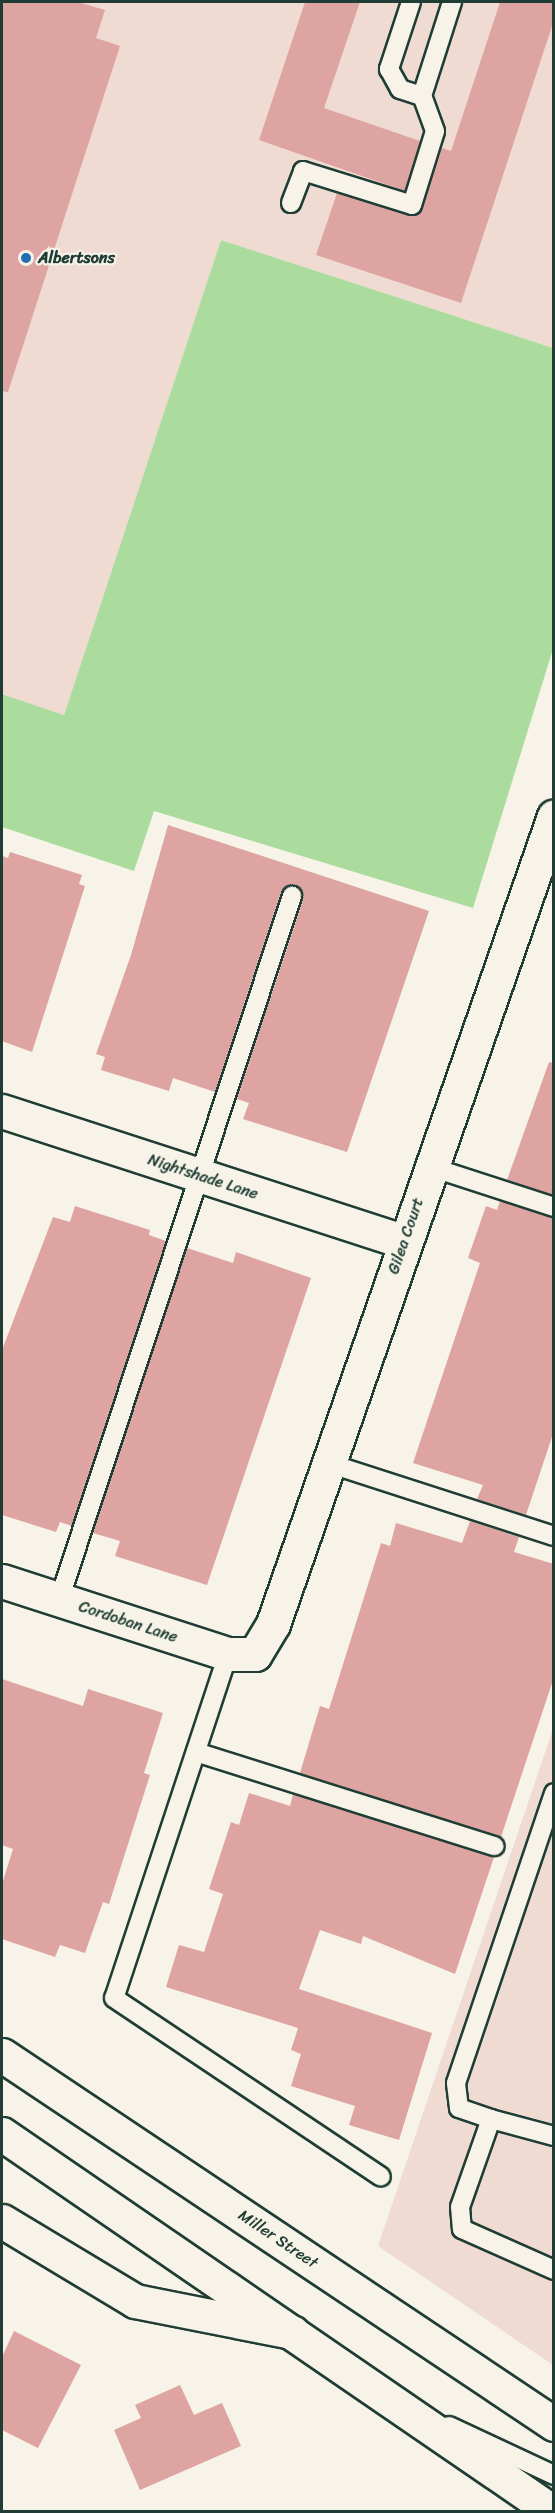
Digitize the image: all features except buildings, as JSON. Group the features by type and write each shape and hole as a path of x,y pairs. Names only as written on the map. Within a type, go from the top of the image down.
{"street":[{"name":"Gilea Court","path":"242,1654 273,1624 431,1167 544,872 554,816"},
{"name":"Nightshade Lane","path":"2,1111 404,1242"},
{"name":"Cordoban Lane","path":"2,1581 242,1654"},
{"name":"Miller Street","path":"2,2055 554,2424"},
{"path":"2,2134 295,2332 553,2511"},
{"path":"2,2221 135,2301 295,2332"}],"lane":[{"path":"411,2 389,69 400,89 422,96"},
{"path":"291,203 303,171 412,205 435,131 422,96 452,2"},
{"path":"59,1600 292,896"},
{"path":"431,1167 554,1207"},
{"path":"328,1463 554,1536"},
{"path":"242,1654 196,1752 114,1998 381,2177"},
{"path":"196,1752 495,1846"},
{"path":"554,1792 456,2083 459,2108 554,2136"},
{"path":"491,2119 460,2207 462,2229 554,2270"},
{"path":"398,2403 554,2475"}],"shaded area":[{"path":"2,2 553,2 553,348 221,240 64,715 2,694"},
{"path":"553,1729 553,2365 378,2246"}],"green space":[{"path":"221,240 553,348 553,649 473,908 154,811 134,871 2,827 2,694 64,715"}],"place":[{"name":"Albertsons","path":"26,258"}]}
